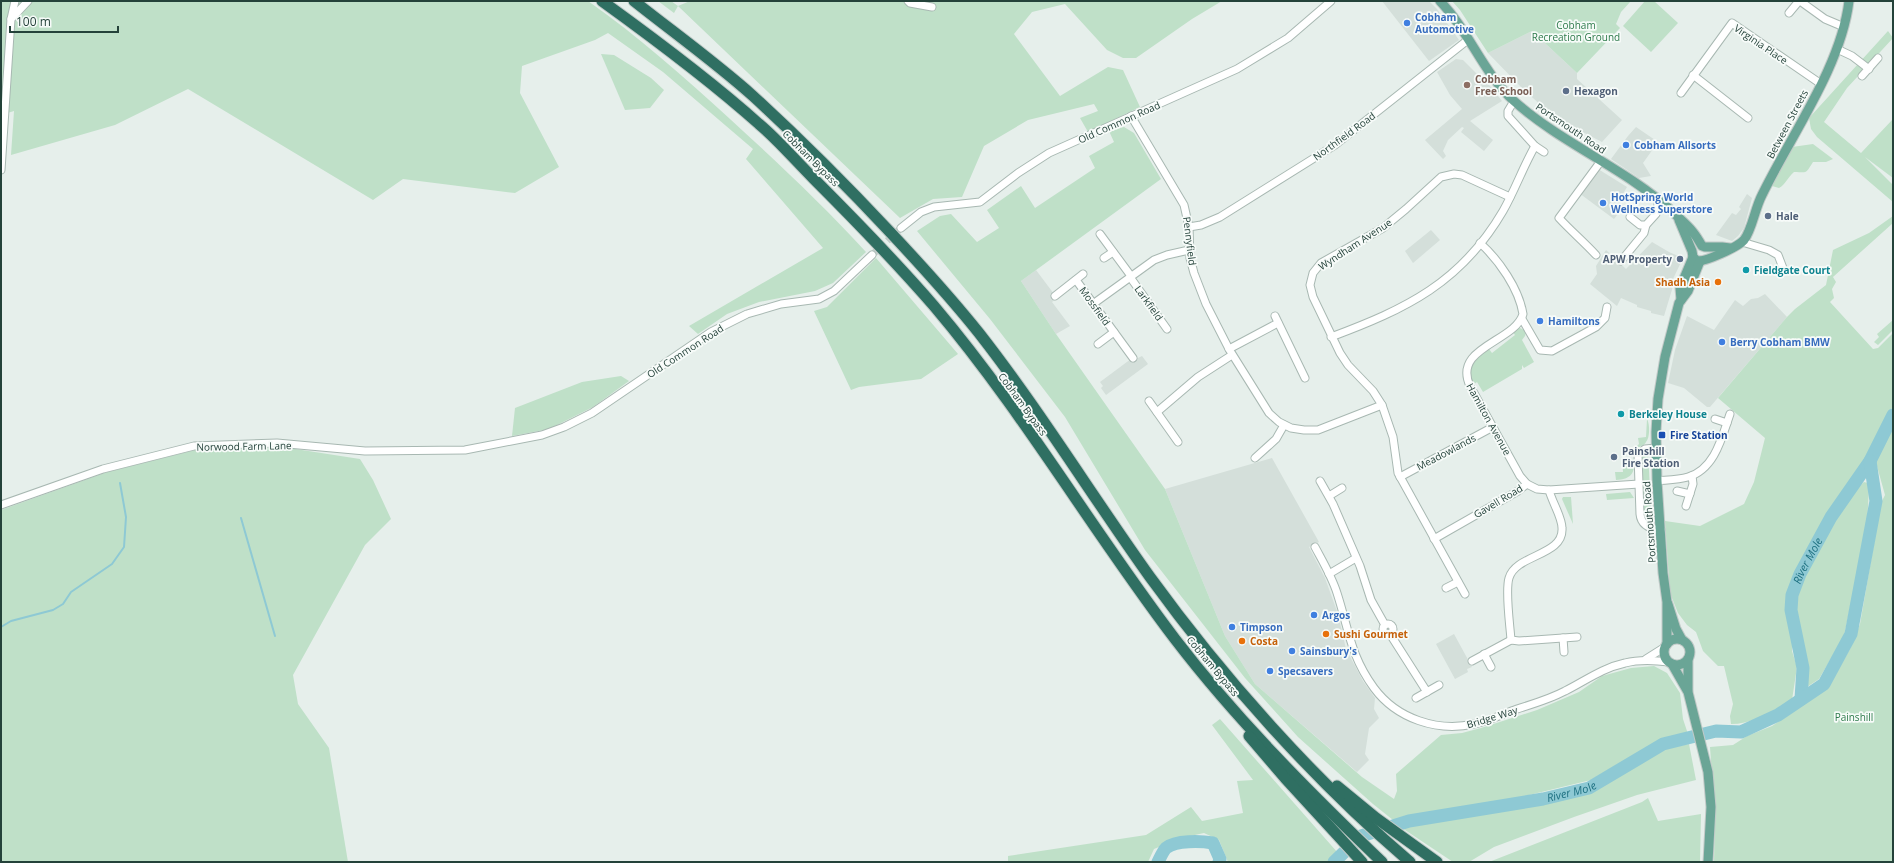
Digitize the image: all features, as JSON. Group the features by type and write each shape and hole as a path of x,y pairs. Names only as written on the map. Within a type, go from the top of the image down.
{"highway":[{"name":"Cobham Bypass","path":"602,1 659,42 760,124 848,213 934,306 1003,395 1138,589 1216,690 1329,818 1382,862"},
{"name":"Cobham Bypass","path":"634,1 752,95 852,191 915,259 977,331 1026,397 1150,576 1189,629 1244,696 1300,755 1351,802 1410,862"},
{"path":"1351,802 1437,862"},
{"path":"1329,818 1362,862"}],"main road":[{"name":"Portsmouth Road","path":"1440,1 1469,39 1495,80 1514,101 1536,119 1659,200 1692,229 1704,247"},
{"name":"Between Streets","path":"1742,242 1746,238 1763,191 1821,84 1837,49 1844,27 1849,1"},
{"name":"Portsmouth Road","path":"1666,645 1667,602 1657,481 1656,448 1658,399 1663,366 1681,300 1688,291 1698,257 1678,217"},
{"path":"1698,257 1730,248 1742,242"},
{"path":"1698,257 1696,246 1722,246 1730,248"},
{"path":"1698,257 1708,253 1704,247"},
{"name":"Portsmouth Road","path":"1667,602 1676,629 1682,640"},
{"path":"1688,692 1664,654 1666,645 1672,640 1682,640 1688,644 1690,650 1688,660 1688,692 1706,762 1710,807 1708,862"},
{"path":"1671,663 1682,664 1688,660"}],"street":[{"path":"1,170 11,19 15,1"},
{"path":"11,19 28,1"},
{"path":"908,1 910,4 932,7"},
{"name":"Old Common Road","path":"901,228 921,212 934,207 980,202 1018,172 1049,153 1222,76 1265,53 1299,29 1331,1"},
{"path":"1789,13 1799,1 1825,19 1844,27"},
{"name":"Virginia Place","path":"1693,75 1732,23 1821,84"},
{"name":"Northfield Road","path":"1189,227 1201,225 1220,217 1335,145 1469,39"},
{"path":"1837,49 1852,56 1868,69"},
{"path":"1862,76 1878,58"},
{"path":"1681,93 1693,75 1748,118"},
{"path":"1514,101 1508,110 1508,114 1535,146 1544,152"},
{"name":"Pennyfield","path":"1131,116 1180,197 1186,212 1189,227 1189,250 1198,284 1230,352 1269,413 1284,425"},
{"path":"1331,337 1389,314 1425,294 1452,274 1480,243 1503,210 1535,146"},
{"path":"1596,255 1583,241 1575,236 1559,218 1601,161"},
{"name":"Wyndham Avenue","path":"1464,594 1400,477 1396,464 1392,428 1382,405 1373,391 1348,365 1331,337 1310,289 1312,276 1321,263 1383,228 1437,180 1445,175 1462,175 1510,197"},
{"path":"1621,261 1644,233 1646,226 1656,214 1659,200"},
{"path":"1656,214 1670,210"},
{"path":"1630,217 1640,225 1646,226"},
{"name":"Larkfield","path":"1100,234 1168,329"},
{"path":"1742,242 1769,250 1778,255 1783,268"},
{"path":"1480,243 1494,257 1505,272 1522,308 1522,319 1540,350 1549,352 1596,328 1605,318 1607,308"},
{"name":"Larkfield","path":"1093,304 1160,257 1189,250"},
{"path":"1104,258 1113,252"},
{"name":"Old Common Road","path":"564,427 592,413 687,348 723,326 747,314 781,304 819,299 834,291 872,256"},
{"name":"Mossfield","path":"1055,296 1083,274"},
{"name":"Mossfield","path":"1076,280 1133,358"},
{"path":"1275,316 1305,378"},
{"name":"Hamilton Avenue","path":"1522,319 1474,356 1467,368 1468,381 1520,476 1527,484"},
{"path":"1157,412 1230,352 1278,323"},
{"name":"Mossfield","path":"1098,344 1114,332"},
{"path":"1149,401 1178,442"},
{"path":"1255,458 1276,439 1284,425 1298,430 1318,430 1382,405"},
{"path":"1657,481 1692,476 1703,468 1712,459 1718,448 1730,414"},
{"path":"1714,419 1727,423"},
{"name":"Norwood Farm Lane","path":"1,505 103,469 194,446 277,443 365,451 465,450 542,435 564,427"},
{"name":"Meadowlands","path":"1400,477 1493,427"},
{"path":"1656,448 1645,449 1638,455 1641,520 1651,529 1661,530"},
{"path":"1686,506 1693,484 1692,476"},
{"path":"1320,481 1329,496 1356,558 1371,600 1385,624 1383,631 1390,634 1427,692"},
{"name":"Gavell Road","path":"1434,539 1518,491 1527,484 1537,489 1549,490 1639,484"},
{"path":"1329,496 1342,488"},
{"path":"1511,640 1508,590 1509,578 1517,567 1559,541 1562,533 1562,524 1549,490"},
{"path":"1677,491 1690,494"},
{"name":"Bridge Way","path":"1315,547 1338,595 1349,641 1369,681 1383,698 1398,711 1430,725 1456,726 1483,722 1559,694 1608,668 1625,663 1646,659 1671,663"},
{"path":"1329,574 1356,558"},
{"path":"1446,588 1458,582"},
{"path":"1472,661 1511,640 1519,641 1577,637"},
{"path":"1563,638 1564,652"},
{"name":"Bridge Way","path":"1646,659 1666,645"},
{"path":"1484,654 1491,667"},
{"path":"1416,698 1439,685"}],"shaded area":[{"path":"1382,1 1429,1 1437,9 1459,40 1429,61"},
{"path":"1532,31 1577,73 1577,79 1622,120 1602,142 1573,127 1545,109 1488,53"},
{"name":"Cobham Free School","path":"1456,59 1463,60 1479,76 1481,75 1502,101 1470,121 1493,140 1484,151 1461,132 1464,128 1462,127 1448,140 1443,151 1446,156 1443,159 1425,140 1462,109 1450,95 1437,72"},
{"path":"1636,127 1658,142 1643,163 1651,176 1639,178 1611,159"},
{"path":"1598,169 1627,187 1618,202 1624,206 1614,219 1579,193"},
{"path":"1747,194 1752,198 1744,228 1738,236 1732,241 1716,235 1732,213 1736,215 1741,209 1739,207"},
{"path":"1431,230 1440,240 1413,263 1405,251"},
{"path":"1652,242 1683,258 1673,279 1674,283 1664,316 1651,313 1651,311 1637,307 1637,305 1621,298 1617,306 1590,284 1597,274 1596,266 1606,250 1626,269"},
{"path":"1036,270 1057,298 1052,302 1070,326 1056,334 1021,281"},
{"name":"Berry Cobham BMW","path":"1765,294 1787,317 1710,407 1707,407 1684,388 1668,383 1675,350 1687,316 1714,330 1735,300 1743,306 1751,299 1758,298"},
{"path":"1135,356 1138,358 1142,356 1148,364 1106,395 1101,388 1103,386 1100,382"},
{"path":"1272,458 1319,542 1309,547 1325,578 1338,614 1346,649 1363,681 1375,698 1374,709 1379,718 1369,728 1365,754 1369,760 1357,772 1255,684 1225,636 1165,489"},
{"path":"1454,634 1472,667 1467,669 1468,672 1455,679 1436,644"}],"green space":[{"path":"1,1 588,1 643,43 713,103 800,184 866,252 833,283 815,291 759,302 727,314 698,334 689,326 823,248 746,159 753,149 663,72 608,33 595,40 522,66 520,93 559,167 515,193 403,179 373,200 188,89 115,125 11,155 14,111 1,115"},
{"path":"658,1 671,1 678,6 674,13"},
{"path":"690,1 1222,1 1192,19 1136,58 1123,58 1107,50 1065,4 1032,12 1014,34 1060,96 1108,67 1123,70 1140,107 1088,132 1080,118 1098,111 1094,104 1028,120 984,146 962,197 933,199 900,218 678,6"},
{"name":"Cobham Recreation Ground","path":"1452,1 1631,1 1621,12 1616,24 1620,28 1577,73 1532,31 1488,53 1460,10"},
{"path":"1645,1 1654,1 1678,23 1651,52 1623,26"},
{"path":"1888,31 1893,38 1847,88 1824,122 1861,153 1893,119 1893,178 1865,157 1893,185 1893,202 1817,137 1811,129 1809,118"},
{"path":"601,54 614,55 651,78 664,90 650,108 625,110"},
{"path":"1124,127 1134,133 1161,179 1021,281 1056,334 1165,489 1225,636 1255,684 1362,777 1394,799 1397,791 1396,774 1441,735 1462,733 1537,710 1579,692 1602,676 1631,668 1654,666 1667,673 1680,693 1683,719 1688,734 1657,741 1591,780 1521,797 1393,820 1298,737 1245,678 1145,550 1065,417 990,319 917,231 940,216 951,214 977,242 999,228 987,210 1021,186 1035,208 1095,168 1089,156 1114,142 1109,131"},
{"path":"1813,144 1833,159 1826,162 1813,162 1805,172 1794,172 1779,188 1772,186 1792,147"},
{"path":"1893,216 1893,223 1833,277 1836,282 1832,289 1834,298 1830,302 1873,349 1878,348 1893,333 1893,406 1868,453 1806,553 1788,595 1786,603 1793,639 1792,651 1797,667 1792,700 1790,703 1755,719 1747,722 1731,724 1730,716 1733,704 1724,666 1718,666 1703,651 1696,632 1687,625 1678,613 1670,593 1665,521 1700,526 1744,504 1754,482 1765,438 1718,398 1787,317 1826,285 1833,250 1869,233"},
{"path":"876,258 958,354 921,379 859,387 851,390 814,311 827,307"},
{"path":"1893,320 1893,330 1878,345 1874,342 1879,337 1877,334"},
{"path":"1518,327 1526,331 1522,340 1534,362 1524,368 1522,365 1522,369 1483,392 1477,382 1473,385 1471,368 1473,364 1489,349 1492,353 1515,335 1512,331"},
{"path":"621,376 629,381 593,407 549,429 512,436 515,408 582,382"},
{"path":"1647,419 1649,434 1645,444 1638,448 1636,447 1639,444 1638,438 1646,437"},
{"name":"Painshill","path":"1893,423 1893,862 1714,862 1715,817 1710,747 1733,745 1747,736 1772,726 1828,688 1850,649 1860,624 1881,503 1885,495 1875,459"},
{"path":"276,446 360,459 373,480 391,519 365,545 293,675 298,704 329,748 348,862 1,862 1,510 107,472 195,450"},
{"path":"1643,453 1648,453 1652,525 1644,520 1641,456"},
{"path":"1634,459 1634,468 1631,475 1629,477 1616,480 1615,472 1623,472 1622,460"},
{"path":"1864,482 1868,483 1869,488 1867,526 1844,636 1819,679 1807,687 1806,656 1795,615 1797,596 1811,561 1832,522 1854,491"},
{"path":"1630,492 1634,498 1607,500 1606,494"},
{"path":"1563,497 1571,497 1573,524 1562,499"},
{"path":"1220,719 1338,853 1328,862 1228,862 1219,840 1204,833 1181,838 1154,849 1148,862 1008,862 1008,856 1146,835 1191,807 1202,821 1243,813 1237,781 1253,780 1212,725"},
{"path":"1689,744 1696,780 1637,795 1574,817 1494,847 1469,862 1453,862 1402,828 1411,825 1559,801 1595,791 1665,749"},
{"path":"1648,798 1658,821 1701,814 1700,862 1489,862 1642,802"}],"waterway":[{"name":"River Mole","path":"1801,699 1803,668 1791,610 1792,595 1800,574 1831,517 1870,461 1893,415"},
{"name":"River Mole","path":"1334,862 1361,836 1409,821 1543,799 1589,788 1663,744 1716,731 1741,732 1778,715 1824,684 1851,634 1876,501 1870,461"},
{"path":"1,627 11,621 53,610 63,604 71,592 112,564 124,547 126,517 120,483"},
{"path":"241,518 275,636"},
{"name":"River Mole","path":"1158,862 1166,848 1170,845 1182,842 1213,843 1220,859 1219,862"}],"tunnel":[{"path":"872,255 901,228"}],"place":[{"name":"Cobham Automotive","path":"1407,23"},
{"name":"Cobham Free School","path":"1467,85"},
{"name":"Hexagon","path":"1566,91"},
{"name":"Cobham Allsorts","path":"1626,145"},
{"name":"HotSpring World Wellness Superstore","path":"1603,203"},
{"name":"Hale","path":"1768,216"},
{"name":"APW Property","path":"1680,259"},
{"name":"Fieldgate Court","path":"1746,270"},
{"name":"Shadh Asia","path":"1718,282"},
{"name":"Hamiltons","path":"1540,321"},
{"name":"Berry Cobham BMW","path":"1722,342"},
{"name":"Berkeley House","path":"1621,414"},
{"name":"Fire Station","path":"1662,435"},
{"name":"Painshill Fire Station","path":"1614,457"},
{"name":"Argos","path":"1314,615"},
{"name":"Timpson","path":"1232,627"},
{"name":"Sushi Gourmet","path":"1326,634"},
{"name":"Costa","path":"1242,641"},
{"name":"Sainsbury's","path":"1292,651"},
{"name":"Specsavers","path":"1270,671"}]}
